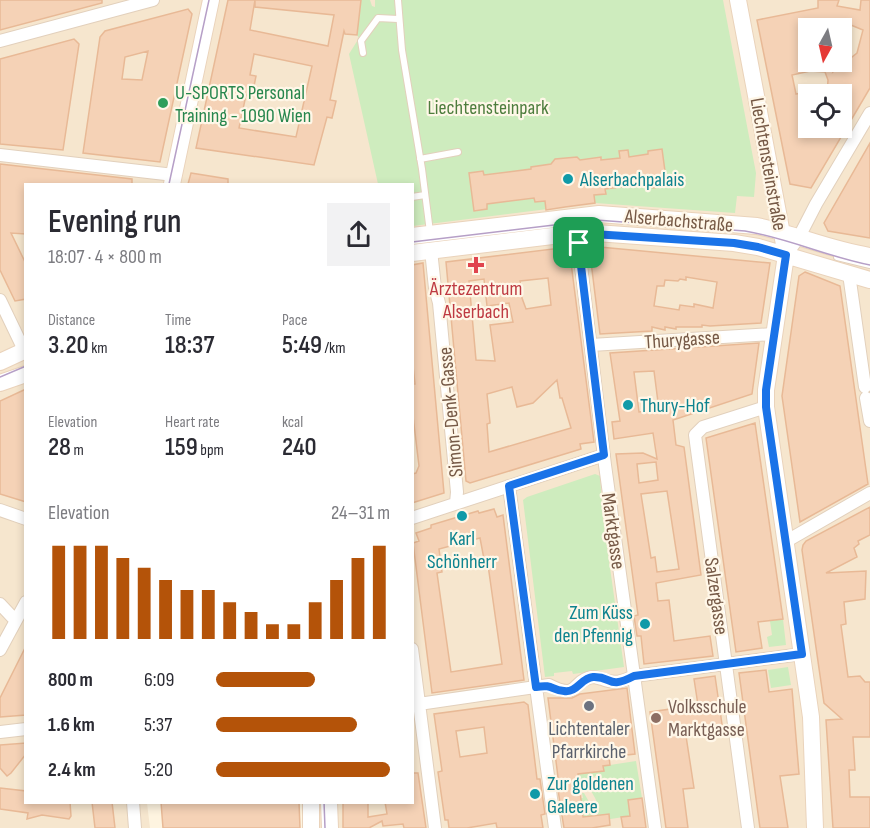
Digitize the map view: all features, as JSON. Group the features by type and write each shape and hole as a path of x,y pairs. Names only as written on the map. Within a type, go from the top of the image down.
{"street":[{"path":"0,41 153,0"},
{"path":"0,155 173,180 211,0"},
{"name":"Liechtensteinstraße","path":"738,0 761,114 780,231"},
{"path":"793,245 870,113"},
{"name":"Alserbachstraße","path":"414,236 599,214 757,226 780,231 793,245 849,274 870,279"},
{"name":"Alserbachstraße","path":"414,253 577,233 734,243 758,247 793,245 870,255"},
{"name":"Marktgasse","path":"577,233 604,455 655,828"},
{"name":"Liechtensteinstraße","path":"793,245 773,333 766,407 811,717 815,828"},
{"name":"Simon-Denk-Gasse","path":"431,250 435,288 440,303 457,492 456,503"},
{"path":"849,274 870,421"},
{"path":"0,300 24,348"},
{"name":"Thurygasse","path":"591,345 773,333"},
{"path":"0,362 24,350"},
{"path":"0,383 24,375"},
{"name":"Salzergasse","path":"748,828 695,435 703,427 766,407"},
{"path":"414,517 604,455"},
{"path":"509,486 555,828"},
{"path":"785,542 870,493"},
{"path":"0,510 24,518"},
{"path":"0,604 15,620"},
{"path":"0,650 24,605"},
{"path":"416,704 549,685 564,692 574,690 584,680 591,677 614,683 634,676 802,654"},
{"path":"414,676 435,828"},
{"path":"0,732 24,729"},
{"path":"133,804 135,828"},
{"path":"311,804 311,828"},
{"path":"329,804 330,828"}],"lane":[{"path":"398,0 430,232"},
{"path":"363,53 361,41 378,18 399,19"},
{"path":"420,159 458,152"},
{"path":"414,197 425,195"},
{"name":"Alserbachstraße","path":"793,245 821,252"},
{"path":"833,256 870,265"}],"shaded area":[{"path":"0,0 870,0 870,828 302,828 302,804 414,804 414,183 24,183 24,804 147,804 150,828 0,828"}],"green space":[{"name":"Liechtensteinpark","path":"361,0 370,0 372,6 375,7 375,0 723,0 756,173 754,197 737,196 735,213 595,203 414,226 414,183 378,183 349,54 359,38 357,35"},
{"path":"595,474 600,476 603,518 624,667 573,674 572,671 554,673 554,676 545,677 523,500"},
{"path":"783,619 786,645 769,647 767,637 772,635 770,621"},
{"path":"788,667 791,685 771,688 768,670"},
{"path":"636,761 642,798 630,816 604,820 583,817 582,793 588,800 587,810 594,811 597,802 590,788 598,777 597,775 589,781 588,789 580,791 578,774 597,767"}],"building":[{"path":"0,0 102,0 102,3 0,30"},
{"path":"228,0 255,0 361,0 357,35 345,34 344,31 330,100 336,101 332,118 327,117 314,165 196,148","holes":["255,0 255,7 334,15 328,46 250,30","254,54 312,66 296,137 239,128 246,95 252,96 256,76 250,75"]},
{"path":"818,0 839,0 837,6 860,10 861,0 870,0 870,88 852,119 852,84 828,84 825,72 852,72 852,57 857,53 863,30 852,25 852,18 798,18 798,72 806,72 792,75 796,94 798,94 798,138 840,138 811,188 790,184 757,20 818,8"},
{"path":"188,9 192,14 160,162 83,153 100,37 105,31","holes":["148,51 142,80 122,79 125,57"]},
{"path":"74,39 79,44 63,150 0,144 0,59"},
{"path":"870,143 870,238 828,231 824,223"},
{"name":"Alserbachpalais","path":"662,149 667,186 653,188 652,183 605,189 606,194 594,195 595,203 546,210 545,201 535,202 534,198 487,204 487,209 474,211 469,173 483,171 484,175 531,169 531,167 551,164 555,159 620,158 619,151 628,150 629,157"},
{"path":"0,164 132,179 132,183 24,183 24,234 11,233 24,260 24,299 15,301 0,270"},
{"path":"191,173 228,179 228,183 188,183"},
{"path":"589,246 770,263 761,323 702,325 702,327 676,327 676,329 665,327 665,330 652,327 652,331 600,334","holes":["686,277 717,282 713,308 694,304 694,307 680,305 679,310 654,306 657,286 664,286 665,280 686,280"]},
{"path":"569,247 594,442 580,444 581,449 470,483 466,481 446,262","holes":["548,278 551,305 526,309 520,281","484,279 487,306 509,303 513,322 490,325 495,361 476,360 469,281","557,380 560,398 562,398 571,428 489,452 487,424 490,423 487,394 512,387 517,407 533,403"]},
{"path":"423,263 444,493 414,502 414,474 419,466 414,425 414,265"},
{"path":"805,272 840,286 868,484 800,522 782,396 799,276"},
{"path":"759,343 752,394 673,420 676,445 684,447 701,575 656,583 658,601 669,600 674,641 710,636 713,656 644,664 641,636 637,636 634,616 638,615 616,454 643,453 657,459 653,433 614,439 612,422 620,421 610,353","holes":["654,371 659,410 639,412 634,372","656,462 658,480 639,483 637,464","667,491 679,569 657,572 655,557 651,558 641,494"]},
{"path":"24,390 24,501 0,494 0,401"},
{"path":"755,423 783,619 758,622 762,648 736,652 706,438"},
{"path":"870,507 870,535 858,541 859,544 854,548 857,557 826,573 866,571 865,599 844,602 846,624 841,625 848,677 860,676 865,682 870,682 870,737 853,737 855,770 849,770 850,797 870,797 870,828 833,828 826,720 842,719 824,703 802,550 806,541"},
{"path":"494,509 497,517 503,515 524,680 432,693 414,551 414,543 419,541 416,533 431,528 431,525 478,511 479,513","holes":["480,538 484,559 487,558 502,664 451,672 437,573 442,572 439,549"]},
{"path":"24,650 24,715 0,717 0,698"},
{"path":"766,670 769,692 792,689 799,774 780,776 788,828 760,828 739,673"},
{"path":"715,676 723,731 686,736 694,788 683,789 688,828 666,828 650,712 698,705 694,679"},
{"path":"627,688 635,754 609,757 610,765 603,766 604,771 578,774 583,817 609,814 610,825 592,828 564,828 548,698 572,698 580,694"},
{"path":"524,702 528,705 537,779 540,779 545,814 541,815 543,828 497,828 496,823 467,828 449,828 448,820 445,820 438,772 442,771 434,714","holes":["484,727 487,753 460,757 456,731"]},
{"path":"24,743 24,757 7,776 0,768 0,745"},
{"path":"414,773 418,773 426,828 404,828 403,824 383,826 382,821 369,828 343,828 343,804 368,804 368,817 387,814 385,804 414,804"},
{"path":"0,788 24,791 24,804 70,804 71,816 69,819 42,815 27,819 28,813 0,809"},
{"path":"642,798 646,828 623,828 621,817 630,816 628,800"},
{"path":"92,804 112,804 115,828 95,828"},
{"path":"161,804 299,804 300,828 163,828"}],"tram line":[{"path":"169,183 209,0"},
{"path":"414,242 596,220 745,231 870,265"},
{"path":"0,377 24,367"},
{"path":"324,804 325,828"}],"place":[{"name":"U-SPORTS Personal Training - 1090 Wien","path":"163,103"},
{"name":"Alserbachpalais","path":"568,179"},
{"name":"Ärztezentrum Alserbach","path":"476,265"},
{"name":"Thury-Hof","path":"628,405"},
{"name":"Karl Schönherr","path":"462,516"},
{"name":"Zum Küss den Pfennig","path":"645,624"},
{"name":"Lichtentaler Pfarrkirche","path":"589,706"},
{"name":"Volksschule Marktgasse","path":"656,718"},
{"name":"Zur goldenen Galeere","path":"535,794"}],"route":[{"path":"577,233 596,233 734,243 786,255 773,333 766,407 802,654 634,676 614,683 591,677 584,680 574,690 564,692 549,685 536,687 509,486 604,455 579,243 577,233"}]}
